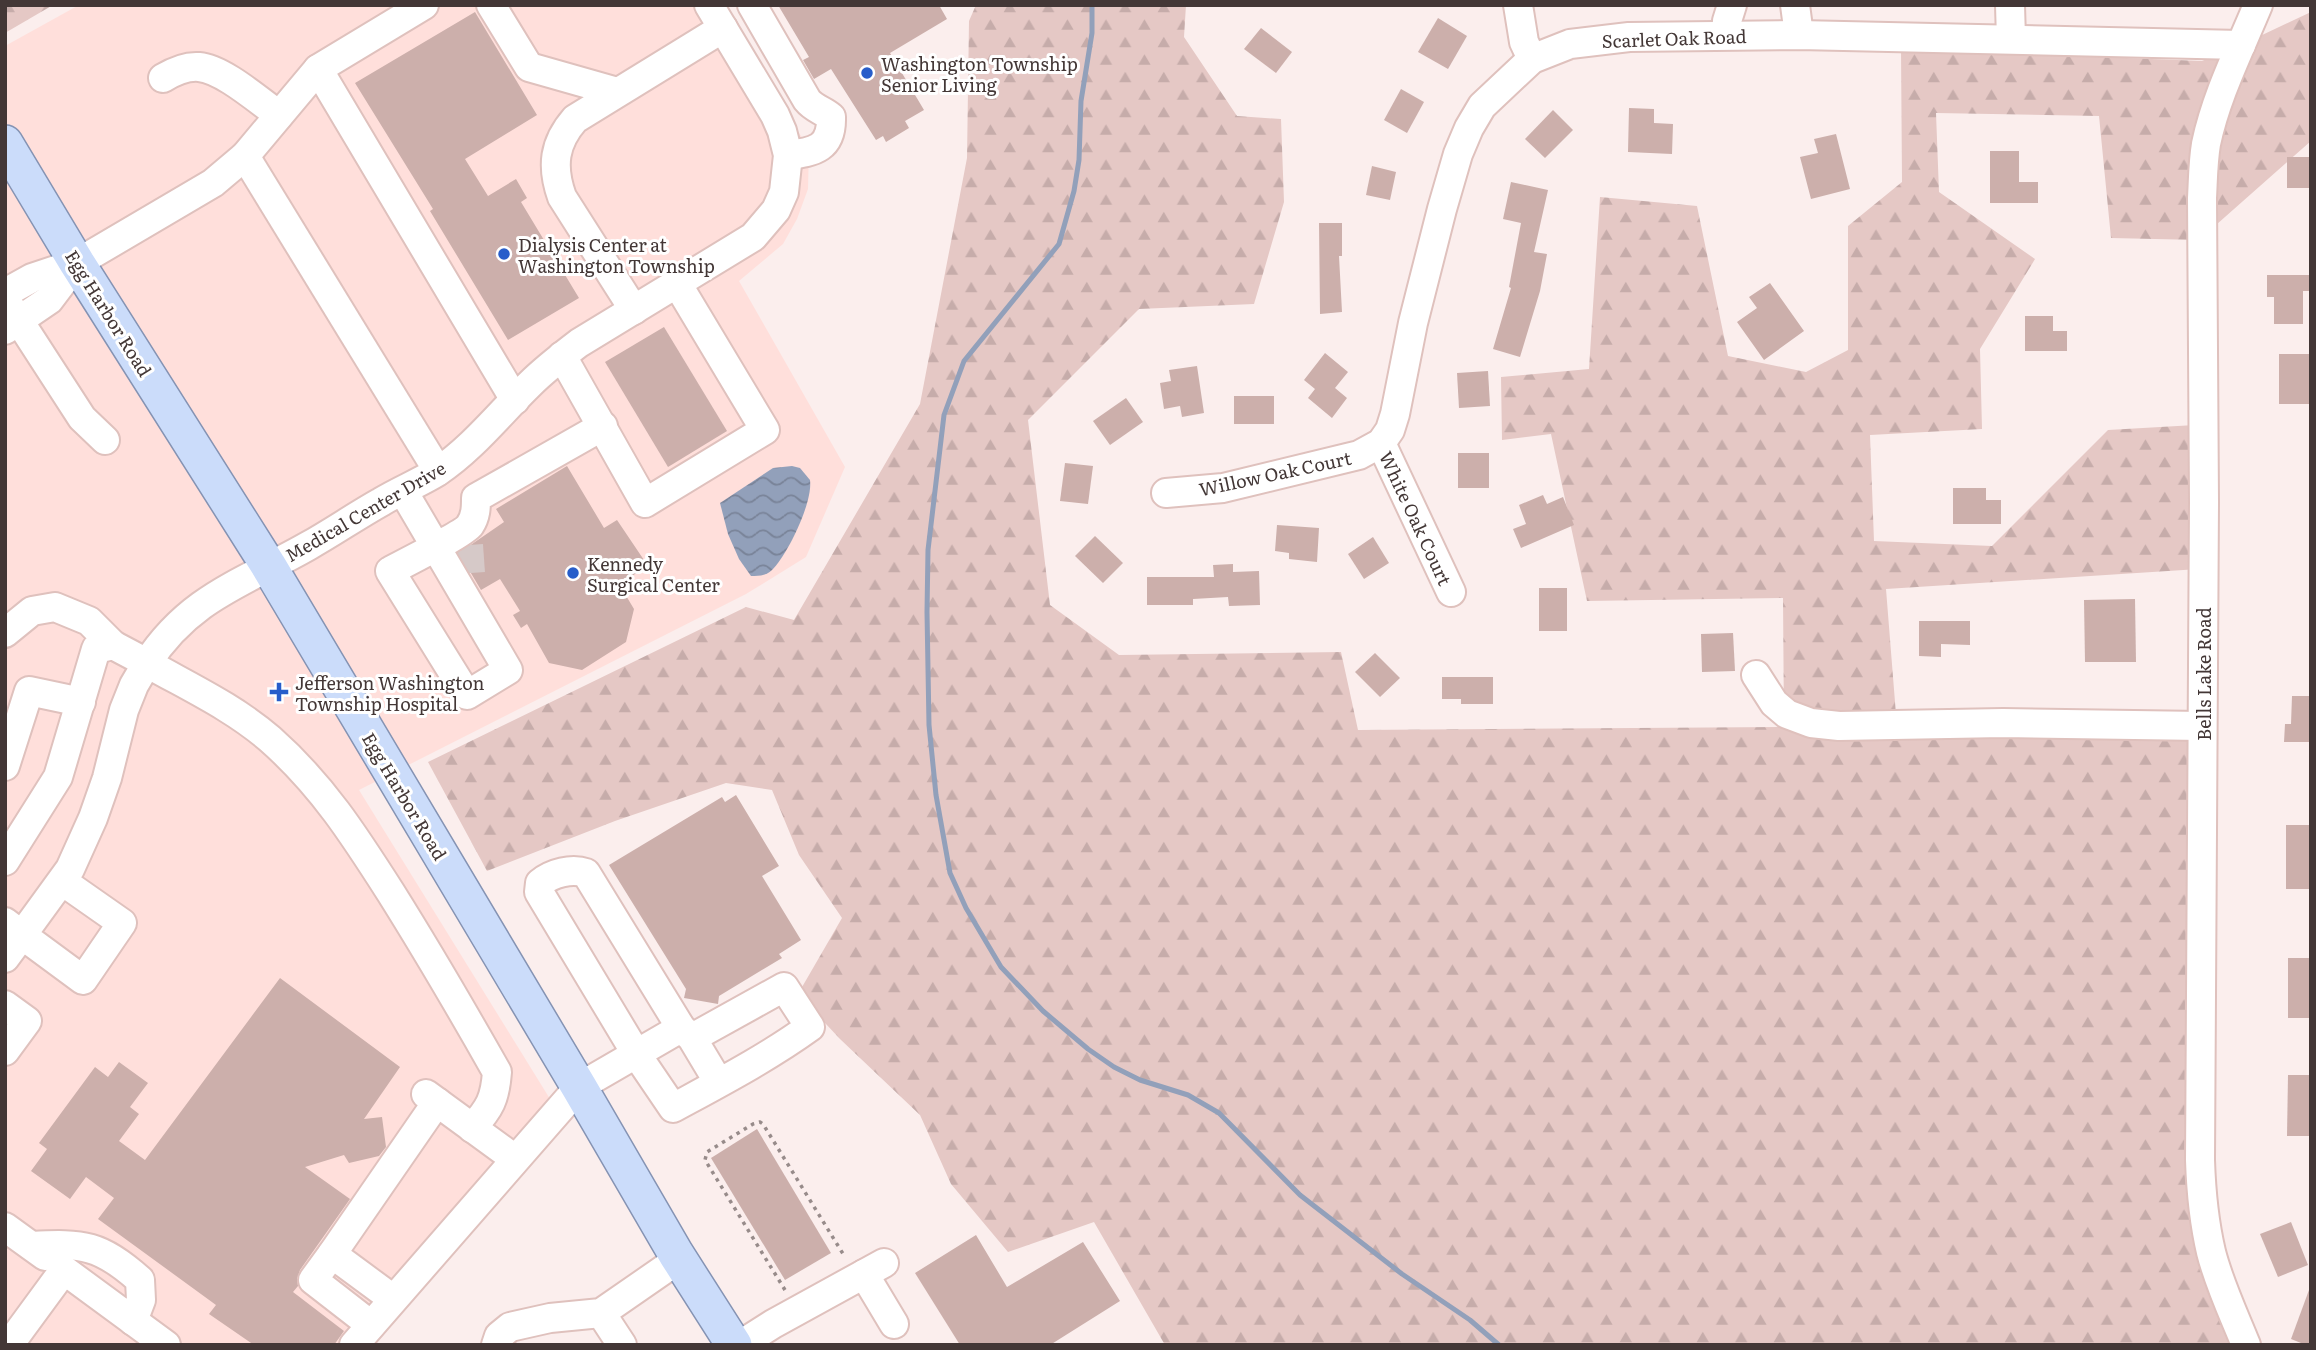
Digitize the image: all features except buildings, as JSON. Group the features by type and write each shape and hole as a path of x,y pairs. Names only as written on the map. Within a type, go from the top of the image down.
{"main road":[{"name":"Egg Harbor Road","path":"5,143 77,263 268,565 679,1259 734,1345"}],"street":[{"path":"5,293 32,278 77,263 213,183 245,156 318,69 424,5"},
{"path":"491,5 529,67 617,92"},
{"path":"752,5 807,100 813,107 823,110 831,117 831,131 825,142 815,151 788,155"},
{"path":"1518,5 1524,42 1532,59"},
{"path":"1726,36 1732,5"},
{"path":"1795,5 1799,36"},
{"path":"2010,5 2011,39"},
{"name":"Bells Lake Road","path":"2246,1345 2211,1252 2201,1185 2199,1089 2203,726 2203,162 2217,103 2258,5"},
{"path":"634,310 562,197 557,182 556,150 562,133 575,119 617,92 716,17"},
{"name":"Medical Center Drive","path":"5,958 14,928 62,881 70,869 107,778 124,710 134,685 162,640 191,611 222,591 307,547 438,471 469,446 562,356 737,248 766,225 784,192 788,155 786,144 775,115 716,17"},
{"name":"Scarlet Oak Road","path":"1381,443 1390,430 1395,414 1413,323 1441,209 1458,154 1482,106 1532,59 1570,44 1596,40 1726,36 2241,45"},
{"path":"163,78 191,67 216,71 279,114"},
{"path":"318,69 515,400"},
{"path":"245,156 438,471"},
{"path":"77,263 49,300 10,317 82,418 105,440"},
{"path":"562,356 645,503 765,430 678,285"},
{"path":"403,491 435,546 465,581 508,670 467,695 390,571 435,546 469,536 476,513 476,498 603,426"},
{"name":"Willow Oak Court","path":"1166,493 1223,488 1359,455 1381,443"},
{"name":"White Oak Court","path":"1381,443 1451,592"},
{"path":"5,633 32,611 55,607 89,621 113,645 240,716 298,765 338,811 417,934 498,1072 489,1109 472,1128"},
{"path":"5,861 58,777 96,649 113,645"},
{"path":"1756,675 1774,703 1787,714 1811,723 1839,726 2003,723 2203,726"},
{"path":"5,766 29,691 81,702"},
{"path":"515,1159 432,1098 313,1280 363,1335 579,1087 637,1055 686,1033 784,987 810,1027 789,1042 719,1083 673,1108 637,1055 539,892 540,883 546,878 569,871 586,873 686,1033 719,1083"},
{"path":"14,928 83,980 122,923 62,881"},
{"path":"5,1004 27,1021 5,1051"},
{"path":"5,1227 166,1345"},
{"path":"32,1246 64,1244 96,1248 120,1262 140,1280 141,1300 133,1321"},
{"path":"332,1254 393,1299"},
{"path":"509,1339 550,1318 601,1313 679,1259"},
{"path":"740,1345 865,1265 894,1324"},
{"path":"9,1345 64,1270"},
{"path":"601,1313 622,1345"}],"path":[{"path":"785,1290 705,1160 707,1152 753,1124 763,1124 865,1265"}],"shaded area":[{"name":"Jefferson Washington Township Hospital","path":"79,5 720,5 809,149 808,189 797,219 783,244 739,281 845,467 806,557 746,594 359,790 563,1120 375,1345 28,1345 5,1329 5,46"}],"green space":[{"path":"5,5 53,5 5,33"},
{"path":"976,5 1186,5 1184,37 1237,116 1281,119 1284,202 1254,304 1139,309 1028,420 1050,605 1119,655 1341,652 1358,730 1784,727 1783,598 1587,601 1551,434 1502,440 1501,377 1589,369 1600,197 1697,206 1728,356 1806,372 1848,350 1848,226 1902,182 1901,49 2202,61 2311,12 2311,141 2199,240 2111,238 2099,116 1936,113 1939,192 2035,259 1980,349 1982,429 1870,435 1874,541 1992,546 2108,430 2195,425 2199,569 1886,589 1897,727 2201,725 2205,1248 2243,1345 1165,1345 1094,1222 1008,1252 951,1184 920,1115 840,1039 798,994 842,918 799,855 772,790 726,783 615,821 487,871 428,762 746,607 794,620 920,404 967,158 969,21"}],"water":[{"path":"773,468 800,468 810,480 804,514 785,552 772,570 765,575 751,576 739,559 728,534 720,503"}],"waterway":[{"path":"1092,5 1092,33 1081,101 1079,160 1074,191 1059,244 964,361 944,415 928,550 927,612 929,725 936,795 950,873 966,908 1001,967 1043,1011 1114,1067 1140,1080 1188,1095 1219,1113 1300,1195 1402,1274 1470,1320 1499,1345"}],"tunnel":[{"path":"469,545 471,573"}],"place":[{"name":"Washington Township Senior Living","path":"867,73"},
{"name":"Dialysis Center at Washington Township","path":"504,254"},
{"name":"Kennedy Surgical Center","path":"573,573"},
{"name":"Jefferson Washington Township Hospital","path":"279,692"}]}
